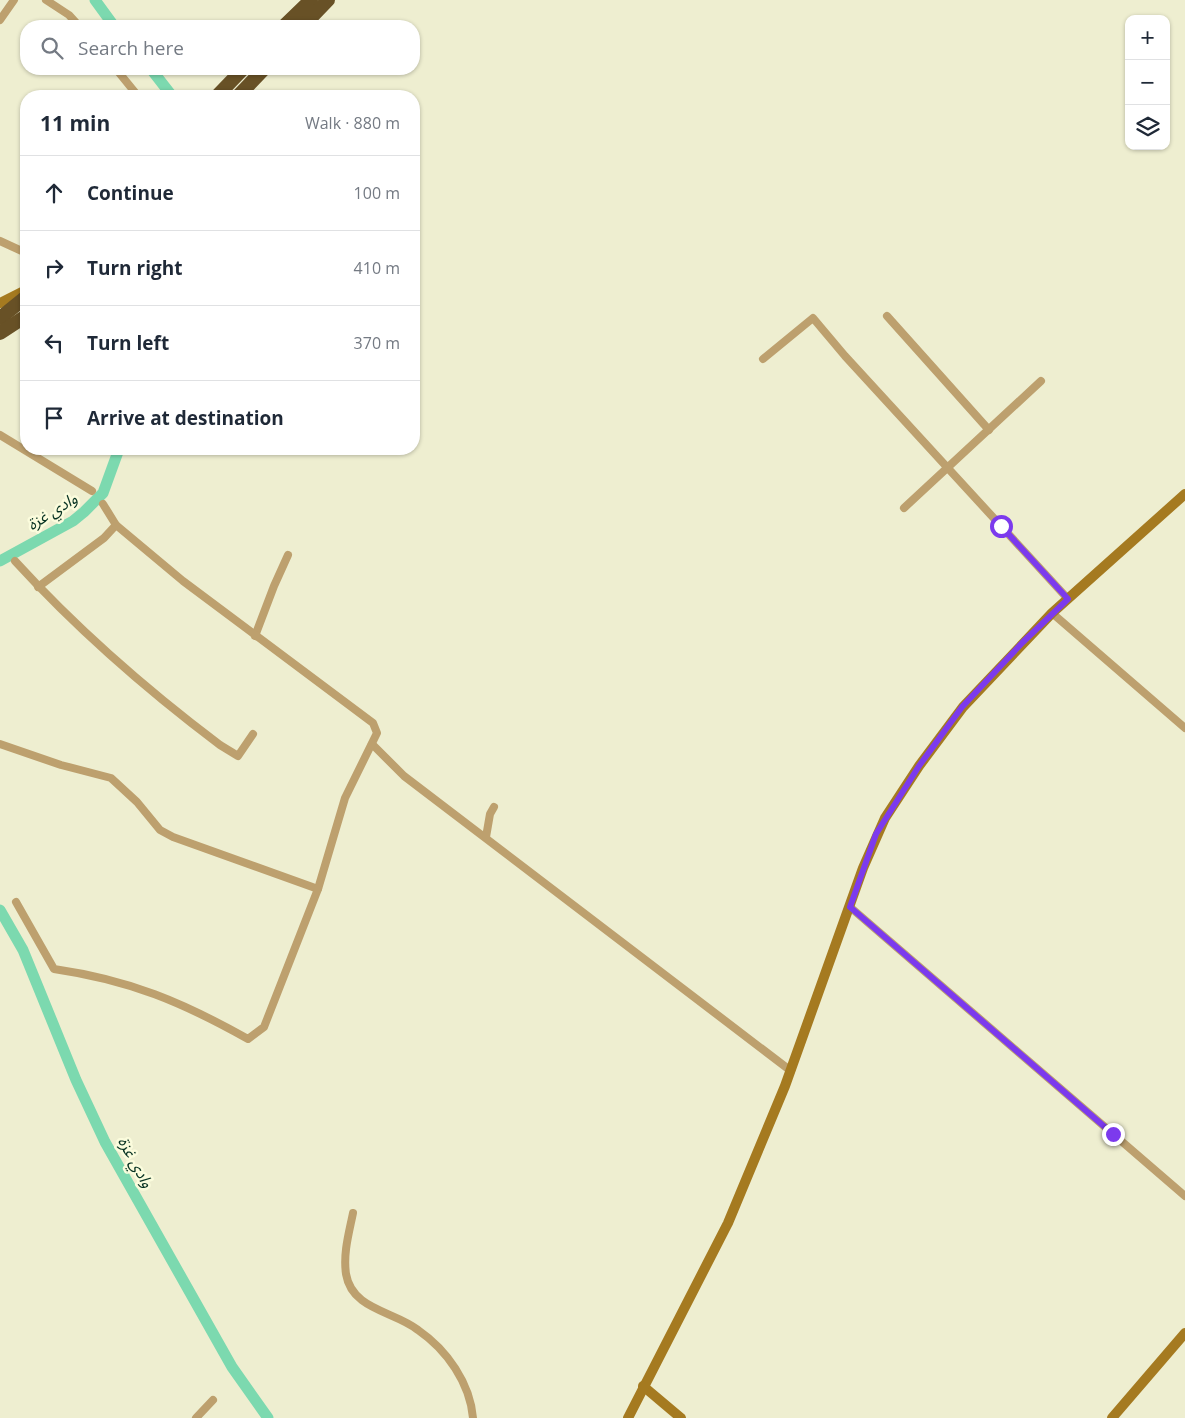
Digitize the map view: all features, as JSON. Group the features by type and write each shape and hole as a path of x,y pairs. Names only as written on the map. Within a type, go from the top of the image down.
{"highway":[{"path":"290,20 310,0"},
{"path":"309,20 328,0"},
{"path":"223,90 237,75"},
{"path":"244,90 258,75"},
{"path":"0,318 20,296"},
{"path":"0,333 20,320"}],"street":[{"path":"0,20 14,0"},
{"path":"46,0 74,20"},
{"path":"121,75 133,90"},
{"path":"0,242 20,250"},
{"path":"0,303 20,296"},
{"path":"887,316 989,430"},
{"path":"763,359 813,318 845,356 1068,599"},
{"path":"0,339 13,325"},
{"path":"904,508 1041,381"},
{"path":"0,435 20,447"},
{"path":"33,455 92,491"},
{"path":"628,1418 643,1386 698,1286 728,1223 791,1071 831,953 850,907 876,834 919,766 962,707 1052,613 1185,494"},
{"path":"16,902 54,969 107,979 168,998 199,1011 248,1039 264,1027 318,889 345,798 377,733 374,723 183,581 116,525 103,504"},
{"path":"38,587 104,538 116,525"},
{"path":"255,636 274,586 288,556"},
{"path":"15,561 38,587 97,644 220,745 238,756 253,734"},
{"path":"1052,613 1185,728"},
{"path":"0,744 61,765 111,778 137,802 160,830 173,837 318,889"},
{"path":"372,744 404,776 486,836 791,1071"},
{"path":"486,836 490,814 494,807"},
{"path":"850,907 1185,1196"},
{"path":"353,1213 345,1250 346,1275 358,1299 418,1329 441,1351 465,1382 472,1403 473,1418"},
{"path":"1112,1418 1185,1333"},
{"path":"643,1386 681,1418"},
{"path":"196,1418 213,1400"}],"waterway":[{"name":"وادي غزة","path":"95,0 110,20"},
{"name":"وادي غزة","path":"156,75 167,90"},
{"name":"وادي غزة","path":"0,561 73,521 84,512 103,493 117,455"},
{"name":"وادي غزة","path":"0,910 23,950 76,1080 105,1142 232,1367 268,1418"}],"route":[{"path":"1001,526 1068,599 1023,642 962,707 919,766 876,834 850,907 1113,1134"}]}
